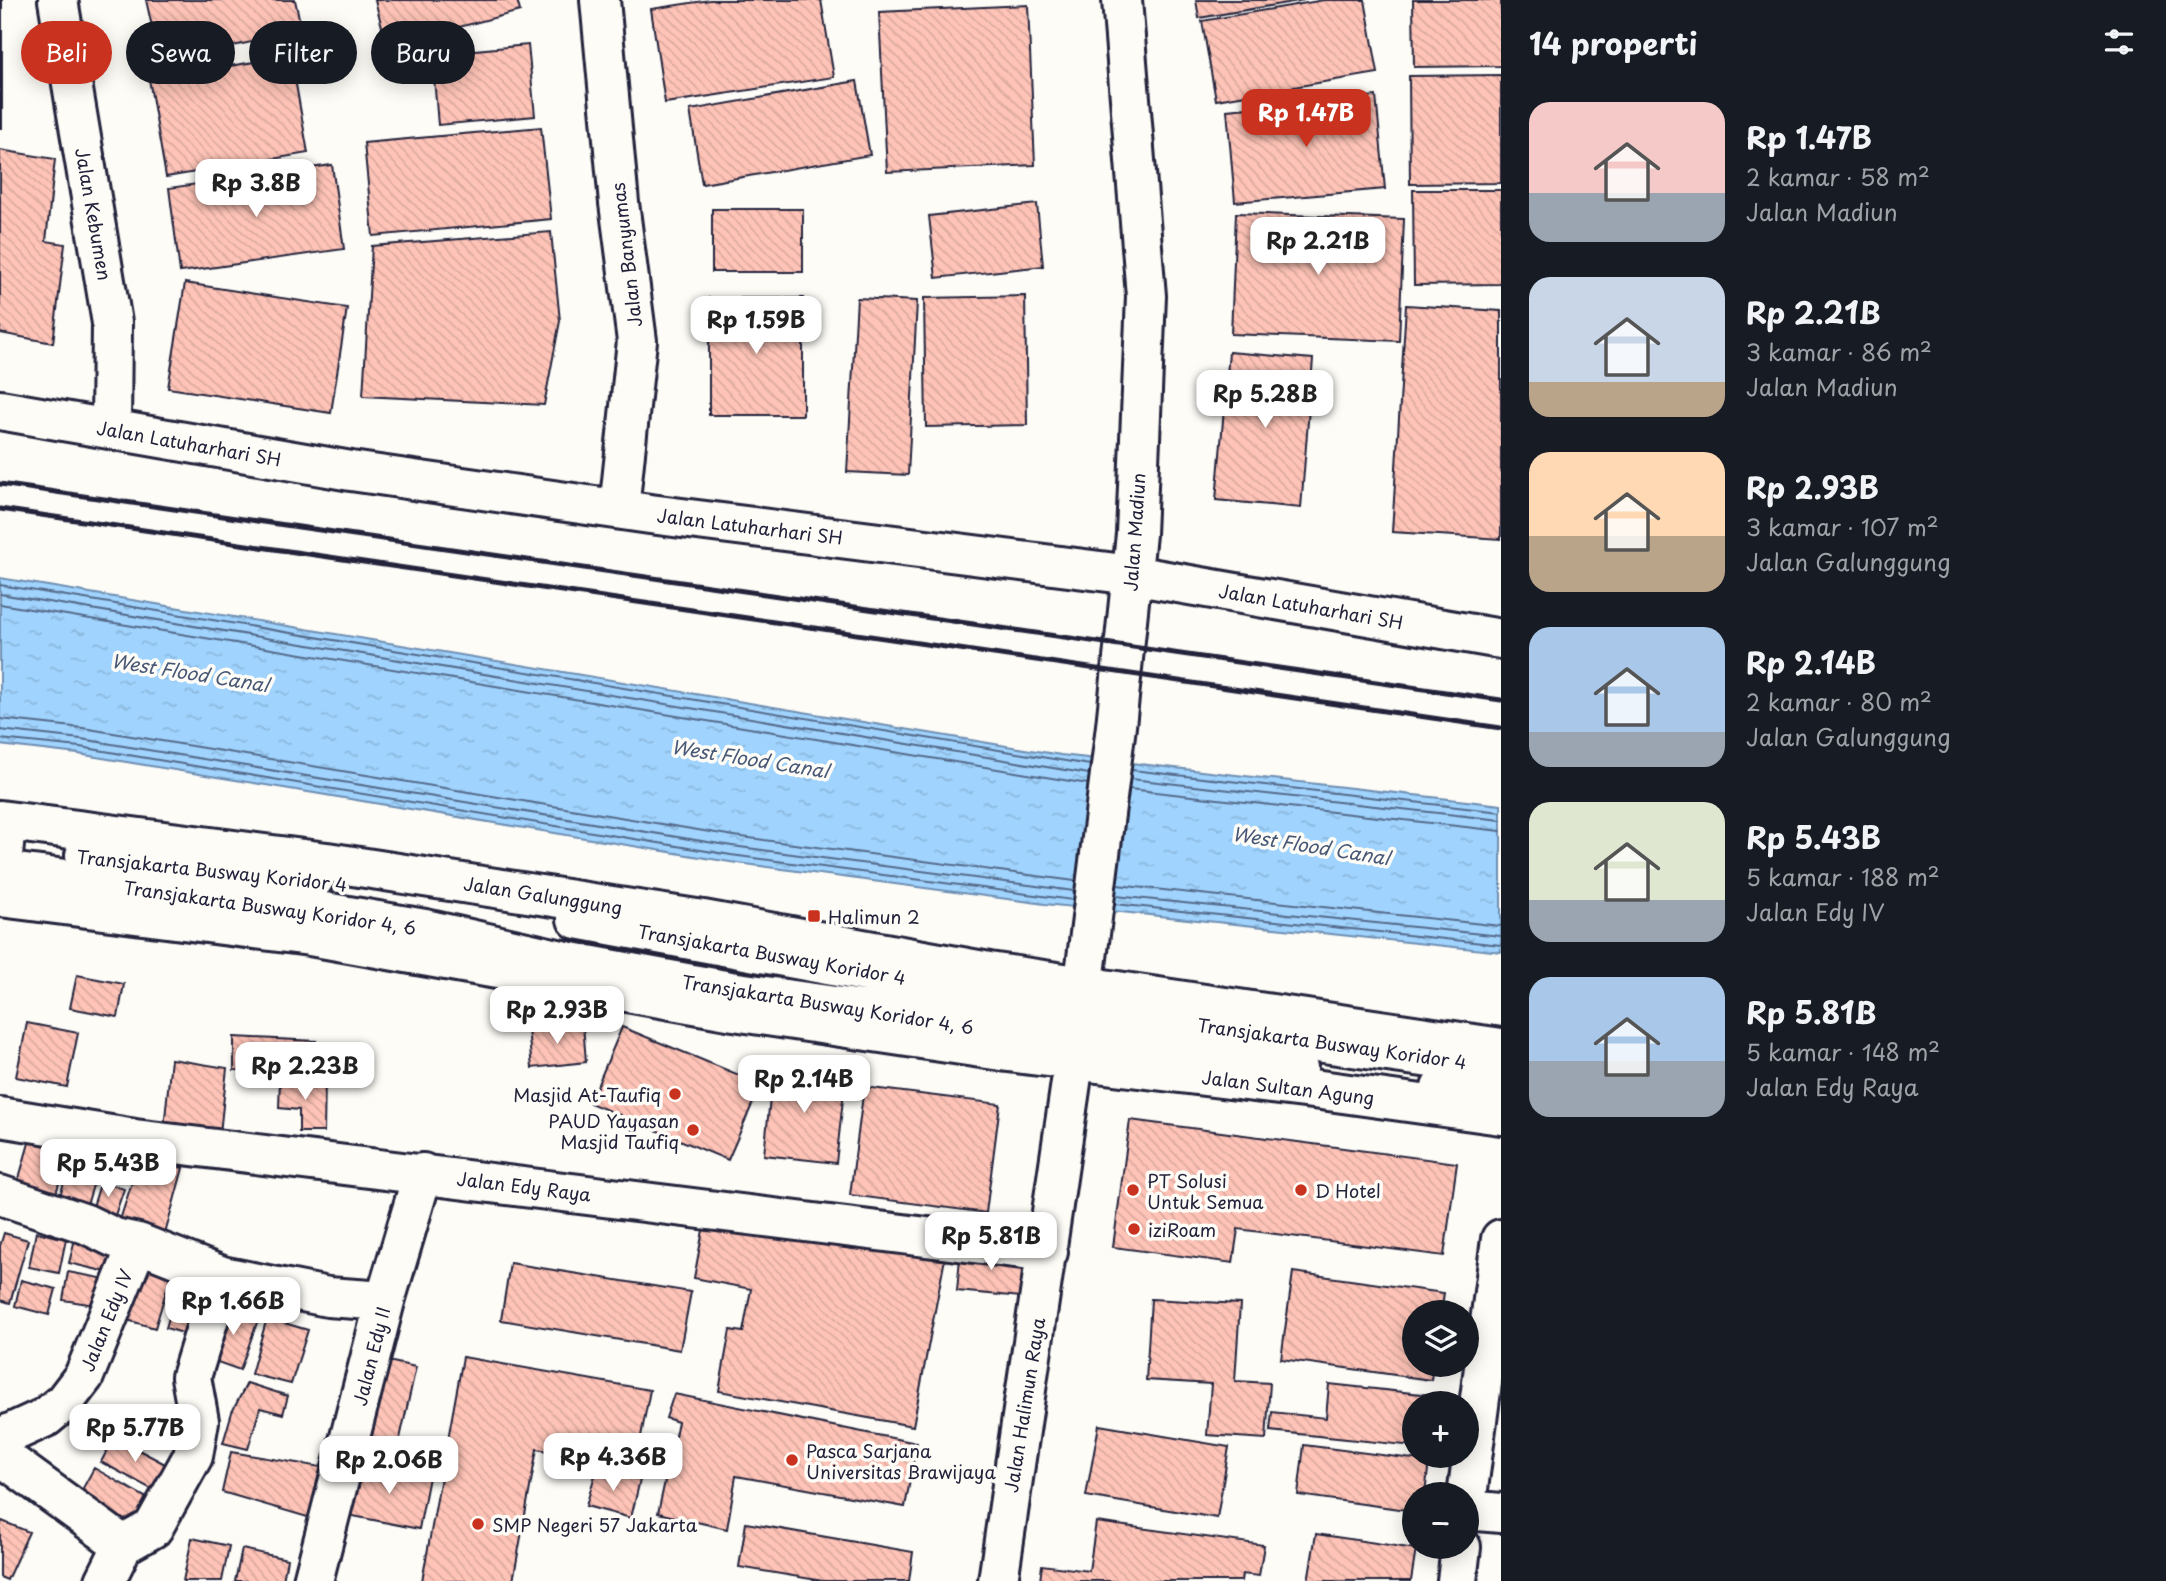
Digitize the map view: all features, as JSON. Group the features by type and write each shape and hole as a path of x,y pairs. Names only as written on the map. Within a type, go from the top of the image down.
{"street":[{"name":"Jalan Kebumen","path":"58,0 112,323 111,429"},
{"name":"Jalan Banyumas","path":"600,0 619,203 637,341 618,509"},
{"name":"Jalan Madiun","path":"1081,1011 1116,726 1136,534 1146,296 1122,0"},
{"name":"Jalan Latuharhari SH","path":"0,410 351,471 618,509 1132,575 1501,639"},
{"name":"Jalan Galunggung","path":"1,858 310,936 734,1011 1081,1011"},
{"name":"Jalan Galunggung","path":"1,858 327,862 703,920 989,972 1081,1011"},
{"path":"1081,1011 1501,1048"},
{"name":"Transjakarta Busway Koridor 4","path":"1081,1011 1501,1068"},
{"name":"Transjakarta Busway Koridor 4","path":"1081,1011 1501,1096"},
{"name":"Jalan Sultan Agung","path":"1081,1011 1321,1090 1501,1115"},
{"name":"Jalan Halimun Raya","path":"998,1581 1081,1011"},
{"name":"Jalan Edy Raya","path":"0,1117 135,1139 1048,1252"},
{"name":"Jalan Edy II","path":"313,1581 385,1301 423,1173"},
{"path":"0,1195 86,1224 115,1238 138,1242 222,1276 328,1297 385,1301"},
{"path":"1469,1482 1501,1238"},
{"name":"Jalan Edy IV","path":"0,1438 46,1417 64,1402 84,1376 138,1242"},
{"path":"105,1581 123,1545 153,1528 193,1456 199,1421 191,1377 222,1276"},
{"path":"0,1455 123,1545"},
{"path":"1479,1511 1501,1513"},
{"path":"1457,1581 1460,1559"}],"water":[{"name":"West Flood Canal","path":"0,578 1061,755 1501,805 1501,952 1045,904 730,862 78,754 0,745"}],"building":[{"path":"2,0 2,128 0,128"},
{"path":"146,0 295,0 300,21 249,21 249,43 235,46 235,21 151,21"},
{"path":"375,0 517,0 520,11 475,23 380,21"},
{"path":"710,0 821,0 834,77 665,103 651,9"},
{"path":"1196,0 1304,0 1199,18"},
{"path":"1324,0 1365,0 1378,73 1216,100 1202,21"},
{"path":"1413,0 1501,0 1501,66 1414,67"},
{"path":"1028,5 1035,165 887,172 879,12"},
{"path":"528,45 535,116 438,125 435,84 475,84 475,50"},
{"path":"249,63 249,84 296,84 308,153 166,177 150,84 235,84 235,65"},
{"path":"1501,75 1501,183 1410,184 1409,76"},
{"path":"857,81 870,155 702,184 690,110"},
{"path":"1376,96 1385,189 1235,202 1227,110"},
{"path":"541,127 551,219 373,236 364,143"},
{"path":"0,150 55,159 46,241 65,244 53,343 0,333"},
{"path":"332,165 344,249 180,272 169,188"},
{"path":"1413,190 1501,190 1501,284 1414,285"},
{"path":"1037,204 1043,266 936,278 929,216"},
{"path":"712,209 803,209 803,272 712,272"},
{"path":"1236,213 1404,219 1399,341 1231,334"},
{"path":"551,232 560,321 544,405 363,396 372,246"},
{"path":"185,283 347,308 331,413 168,388"},
{"path":"1025,296 1027,425 926,427 924,298"},
{"path":"709,298 803,298 803,415 709,415"},
{"path":"857,298 917,301 908,475 847,472"},
{"path":"1406,305 1501,311 1501,539 1392,532"},
{"path":"1229,352 1313,359 1301,508 1216,500"},
{"path":"77,975 124,984 118,1017 70,1008"},
{"path":"27,1023 78,1033 67,1087 16,1077"},
{"path":"583,1024 586,1062 532,1068 528,1029"},
{"name":"Masjid At-Taufiq","path":"622,1027 761,1084 728,1160 590,1103"},
{"path":"234,1037 316,1041 313,1071 234,1070"},
{"path":"171,1059 227,1068 219,1143 163,1138"},
{"path":"794,1064 825,1068 824,1079 845,1081 836,1163 764,1155 773,1070 793,1072"},
{"path":"280,1079 325,1079 324,1132 299,1132 299,1110 279,1108"},
{"path":"864,1087 1000,1104 986,1213 850,1195"},
{"path":"1130,1120 1457,1163 1444,1256 1238,1229 1233,1263 1113,1247"},
{"path":"31,1136 70,1145 55,1197 17,1185"},
{"path":"75,1145 103,1153 87,1205 60,1196"},
{"path":"140,1157 183,1168 165,1234 120,1220"},
{"path":"101,1181 124,1189 114,1218 92,1210"},
{"path":"707,1209 946,1253 913,1426 719,1391 730,1330 743,1332 751,1289 694,1278"},
{"path":"36,1232 66,1239 59,1273 29,1267"},
{"path":"4,1233 28,1240 10,1303 0,1300 0,1246"},
{"path":"75,1239 114,1248 107,1272 69,1263"},
{"path":"961,1247 1025,1253 1021,1297 957,1291"},
{"path":"139,1261 172,1272 155,1328 120,1318"},
{"path":"510,1263 691,1292 680,1350 501,1320"},
{"path":"68,1272 106,1279 101,1306 63,1300"},
{"path":"1293,1272 1444,1293 1443,1300 1402,1300 1402,1376 1281,1359"},
{"path":"180,1278 212,1292 200,1338 166,1328"},
{"path":"21,1280 56,1289 49,1315 15,1306"},
{"path":"1151,1299 1240,1304 1235,1381 1270,1383 1266,1439 1207,1435 1211,1384 1146,1380"},
{"path":"228,1302 259,1317 240,1370 206,1358"},
{"path":"267,1318 308,1330 291,1384 251,1374"},
{"name":"SMP Negeri 57 Jakarta","path":"463,1357 650,1390 635,1467 537,1449 513,1581 422,1581"},
{"path":"383,1360 416,1367 397,1452 364,1444"},
{"path":"1410,1377 1431,1377 1431,1380"},
{"path":"247,1383 288,1396 283,1414 260,1408 248,1449 223,1443 232,1412"},
{"path":"1329,1384 1402,1392 1402,1445 1270,1431 1272,1412 1326,1418"},
{"name":"Pasca Sarjana Universitas Brawijaya","path":"674,1394 917,1443 905,1507 736,1476 727,1529 658,1513 678,1422 666,1418"},
{"path":"1099,1425 1229,1447 1217,1518 1086,1496"},
{"path":"114,1437 169,1466 155,1491 101,1462"},
{"path":"1304,1445 1402,1458 1402,1468 1428,1468 1426,1482 1402,1482 1402,1509 1298,1495"},
{"path":"231,1452 321,1467 311,1518 222,1492"},
{"path":"359,1463 429,1477 419,1529 348,1515"},
{"path":"94,1468 150,1500 134,1529 78,1497"},
{"path":"597,1468 640,1480 631,1518 586,1506"},
{"path":"2,1521 29,1532 7,1580 0,1577"},
{"path":"1096,1522 1264,1545 1259,1576 1242,1574 1241,1581 1040,1581 1042,1565 1089,1571"},
{"path":"746,1523 913,1552 909,1581 823,1581 739,1567"},
{"path":"1316,1534 1402,1547 1402,1559 1414,1559 1411,1581 1308,1581"},
{"path":"192,1538 229,1546 222,1581 183,1581"},
{"path":"242,1549 287,1559 283,1581 235,1581"}],"railway":[{"path":"0,484 1501,700"},
{"path":"0,509 1501,728"}],"place":[{"name":"Halimun 2","path":"814,916"},
{"name":"Masjid At-Taufiq","path":"675,1094"},
{"name":"PAUD Yayasan Masjid Taufiq","path":"693,1130"},
{"name":"PT Solusi Untuk Semua","path":"1133,1190"},
{"name":"D Hotel","path":"1301,1190"},
{"name":"iziRoam","path":"1134,1229"},
{"name":"Pasca Sarjana Universitas Brawijaya","path":"792,1460"},
{"name":"SMP Negeri 57 Jakarta","path":"478,1524"}]}
